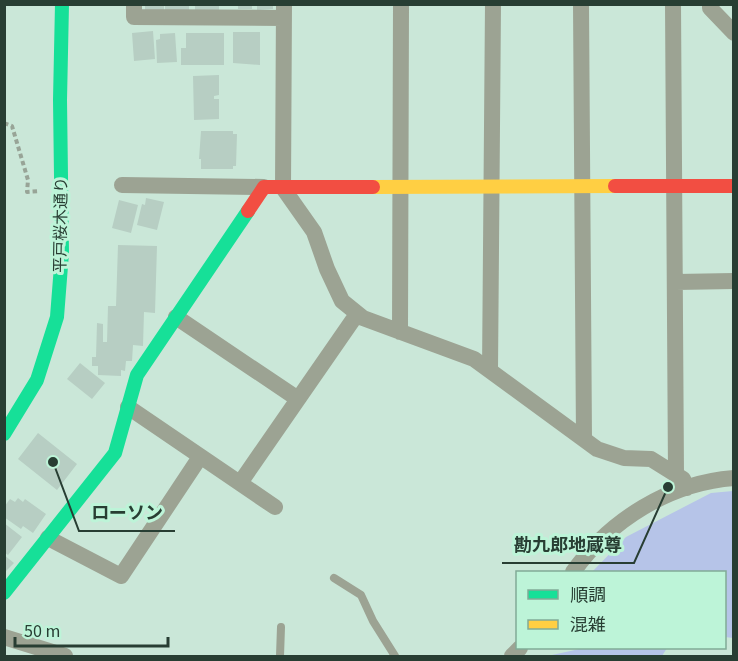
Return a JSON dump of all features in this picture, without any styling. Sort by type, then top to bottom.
[{"type":"street","name":"平戸桜木通り","points":[[4,434],[37,380],[57,317],[62,254],[60,100],[62,4]]},
{"type":"street","points":[[134,4],[134,17],[284,11],[283,188],[314,232],[327,269],[342,301],[363,318],[474,359],[597,449],[624,458],[651,459],[683,479],[687,488]]},
{"type":"street","points":[[400,332],[401,4]]},
{"type":"street","points":[[490,371],[493,4]]},
{"type":"street","points":[[581,4],[584,439]]},
{"type":"street","points":[[673,4],[676,475]]},
{"type":"street","points":[[710,4],[710,8],[734,33]]},
{"type":"street","points":[[122,185],[283,188],[734,186]]},
{"type":"street","points":[[4,593],[115,453],[137,375],[264,187]]},
{"type":"street","points":[[676,282],[734,281]]},
{"type":"street","points":[[240,483],[357,314]]},
{"type":"street","points":[[176,317],[298,399]]},
{"type":"street","points":[[128,406],[275,507]]},
{"type":"street","points":[[48,538],[120,576],[200,457]]},
{"type":"street","points":[[575,571],[594,547],[627,518],[669,494],[717,479],[734,478]]},
{"type":"street","points":[[4,637],[65,657]]},
{"type":"lane","points":[[334,578],[361,595],[373,621],[395,657]]},
{"type":"lane","points":[[280,657],[281,627]]},
{"type":"path","points":[[4,123],[12,126],[28,180],[27,192],[43,191]]},
{"type":"shaded area","points":[[733,491],[733,638],[726,637],[726,571],[593,571],[626,537],[711,493]]},
{"type":"shaded area","points":[[579,649],[666,649],[662,656],[522,656],[552,655]]},
{"type":"building","points":[[145,4],[164,4],[164,10],[145,11]]},
{"type":"building","points":[[165,4],[189,4],[189,13],[165,13]]},
{"type":"building","points":[[195,4],[219,4],[219,14],[195,14]]},
{"type":"building","points":[[238,4],[252,4],[252,9],[238,9]]},
{"type":"building","points":[[257,4],[273,4],[273,9],[257,10]]},
{"type":"building","points":[[153,31],[155,59],[134,61],[132,33]]},
{"type":"building","points":[[233,32],[260,32],[260,65],[233,63]]},
{"type":"building","points":[[175,33],[177,62],[157,63],[156,40],[160,39],[160,34]]},
{"type":"building","points":[[186,33],[224,33],[224,65],[181,65],[181,48],[186,48]]},
{"type":"building","points":[[219,75],[219,95],[214,96],[214,99],[219,99],[219,119],[194,120],[193,76]]},
{"type":"building","points":[[201,131],[233,131],[233,134],[237,134],[236,166],[233,166],[233,169],[201,169],[201,159],[199,159]]},
{"type":"building","points":[[146,198],[164,202],[157,230],[137,225],[142,204],[145,205]]},
{"type":"building","points":[[119,200],[138,205],[131,233],[112,228]]},
{"type":"building","points":[[118,245],[157,246],[155,313],[144,312],[143,346],[133,345],[132,361],[126,361],[125,371],[121,370],[121,376],[98,375],[98,366],[92,366],[92,357],[96,357],[97,323],[103,324],[103,342],[107,342],[108,306],[116,306]]},
{"type":"building","points":[[80,363],[105,383],[92,399],[67,379]]},
{"type":"building","points":[[38,433],[77,464],[57,490],[18,459]]},
{"type":"building","points":[[18,498],[23,502],[25,499],[46,514],[33,533],[23,526],[21,529],[4,517],[4,507],[10,499],[15,502]]},
{"type":"building","points":[[4,523],[22,537],[8,555],[4,552]]},
{"type":"building","points":[[4,555],[14,563],[4,573]]},
{"type":"traffic: fast","points":[[4,434],[37,380],[57,317],[62,253],[60,100],[62,4]]},
{"type":"traffic: fast","points":[[4,593],[115,453],[137,375],[248,211]]},
{"type":"traffic: slow","points":[[373,187],[615,186]]},
{"type":"traffic: jam","points":[[615,186],[734,186]]},
{"type":"traffic: jam","points":[[248,211],[264,187],[373,187]]},
{"type":"place","name":"ローソン","points":[[53,462]]},
{"type":"place","name":"勘九郎地蔵尊","points":[[668,487]]}]
